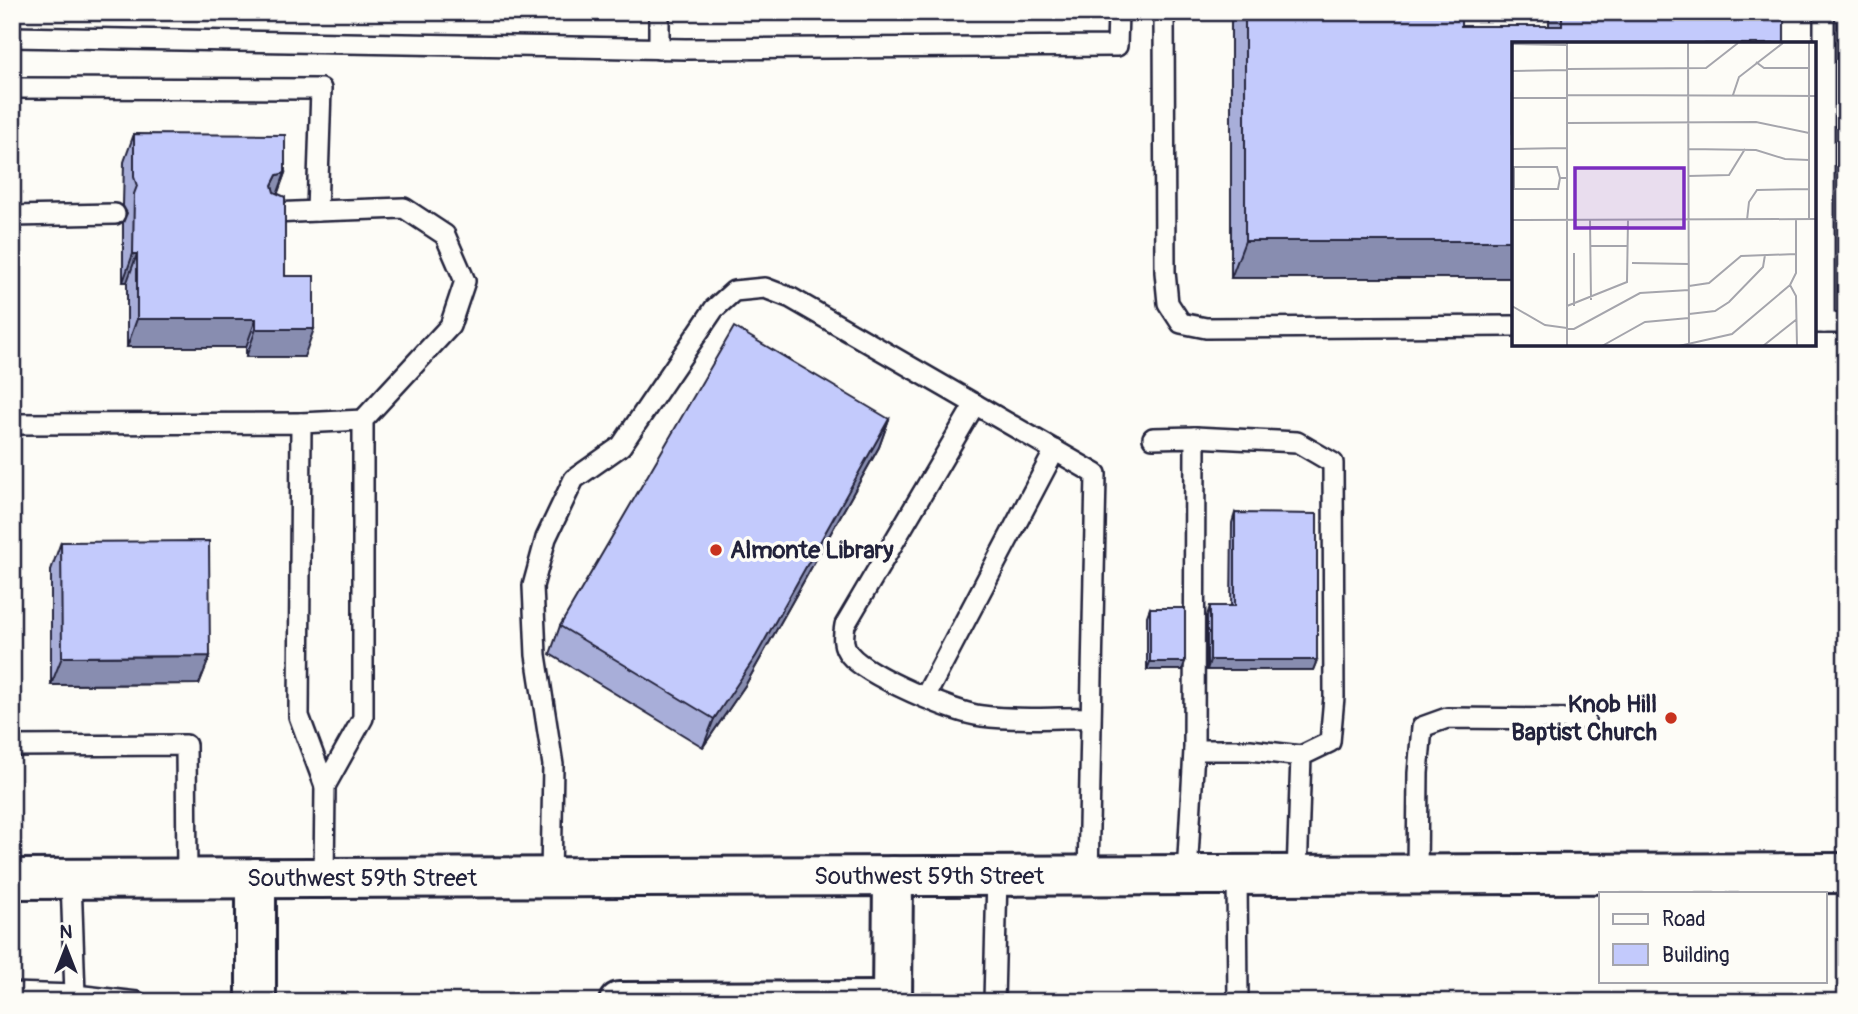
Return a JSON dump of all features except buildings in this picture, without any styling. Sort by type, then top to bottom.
[{"type":"main road","name":"Southwest 59th Street","points":[[12,879],[1846,873]]},
{"type":"main road","points":[[619,1002],[892,1001],[893,876]]},
{"type":"main road","points":[[256,878],[257,1002]]},
{"type":"lane","points":[[659,12],[659,49]]},
{"type":"lane","points":[[12,37],[659,49],[1117,46],[1118,12]]},
{"type":"lane","points":[[1164,12],[1165,272],[1168,303],[1181,323],[1206,328],[1512,326]]},
{"type":"lane","points":[[1824,12],[1819,323],[1846,323]]},
{"type":"lane","points":[[12,88],[321,89],[317,211]]},
{"type":"lane","points":[[274,213],[404,208],[444,234],[465,281],[450,326],[363,420],[363,718],[325,786]]},
{"type":"lane","points":[[12,216],[115,214]]},
{"type":"lane","points":[[551,877],[552,765],[537,655],[533,586],[546,538],[574,479],[621,446],[714,309],[734,291],[765,288],[791,298],[1097,474],[1088,877]]},
{"type":"lane","points":[[975,404],[845,625],[843,642],[849,655],[865,669],[925,698],[980,716],[1090,718]]},
{"type":"lane","points":[[12,424],[301,424],[363,420]]},
{"type":"lane","points":[[301,424],[299,716],[325,786],[324,878]]},
{"type":"lane","points":[[1186,875],[1194,750],[1195,437]]},
{"type":"lane","points":[[1153,438],[1195,437],[1297,442],[1333,463],[1334,697],[1330,742],[1301,756],[1250,750],[1194,750]]},
{"type":"lane","points":[[925,698],[1055,450]]},
{"type":"lane","points":[[1417,874],[1418,773],[1422,727],[1447,718],[1585,719]]},
{"type":"lane","points":[[12,746],[186,745],[187,878]]},
{"type":"lane","points":[[1297,875],[1301,756]]},
{"type":"lane","points":[[994,1002],[997,875]]},
{"type":"lane","points":[[1237,875],[1238,1002]]},
{"type":"lane","points":[[71,879],[75,995]]},
{"type":"lane","points":[[12,1002],[13,993],[50,998],[75,995],[136,1002]]},
{"type":"place","name":"Almonte Library","points":[[716,550]]},
{"type":"place","name":"Knob Hill Baptist Church","points":[[1671,718]]}]
